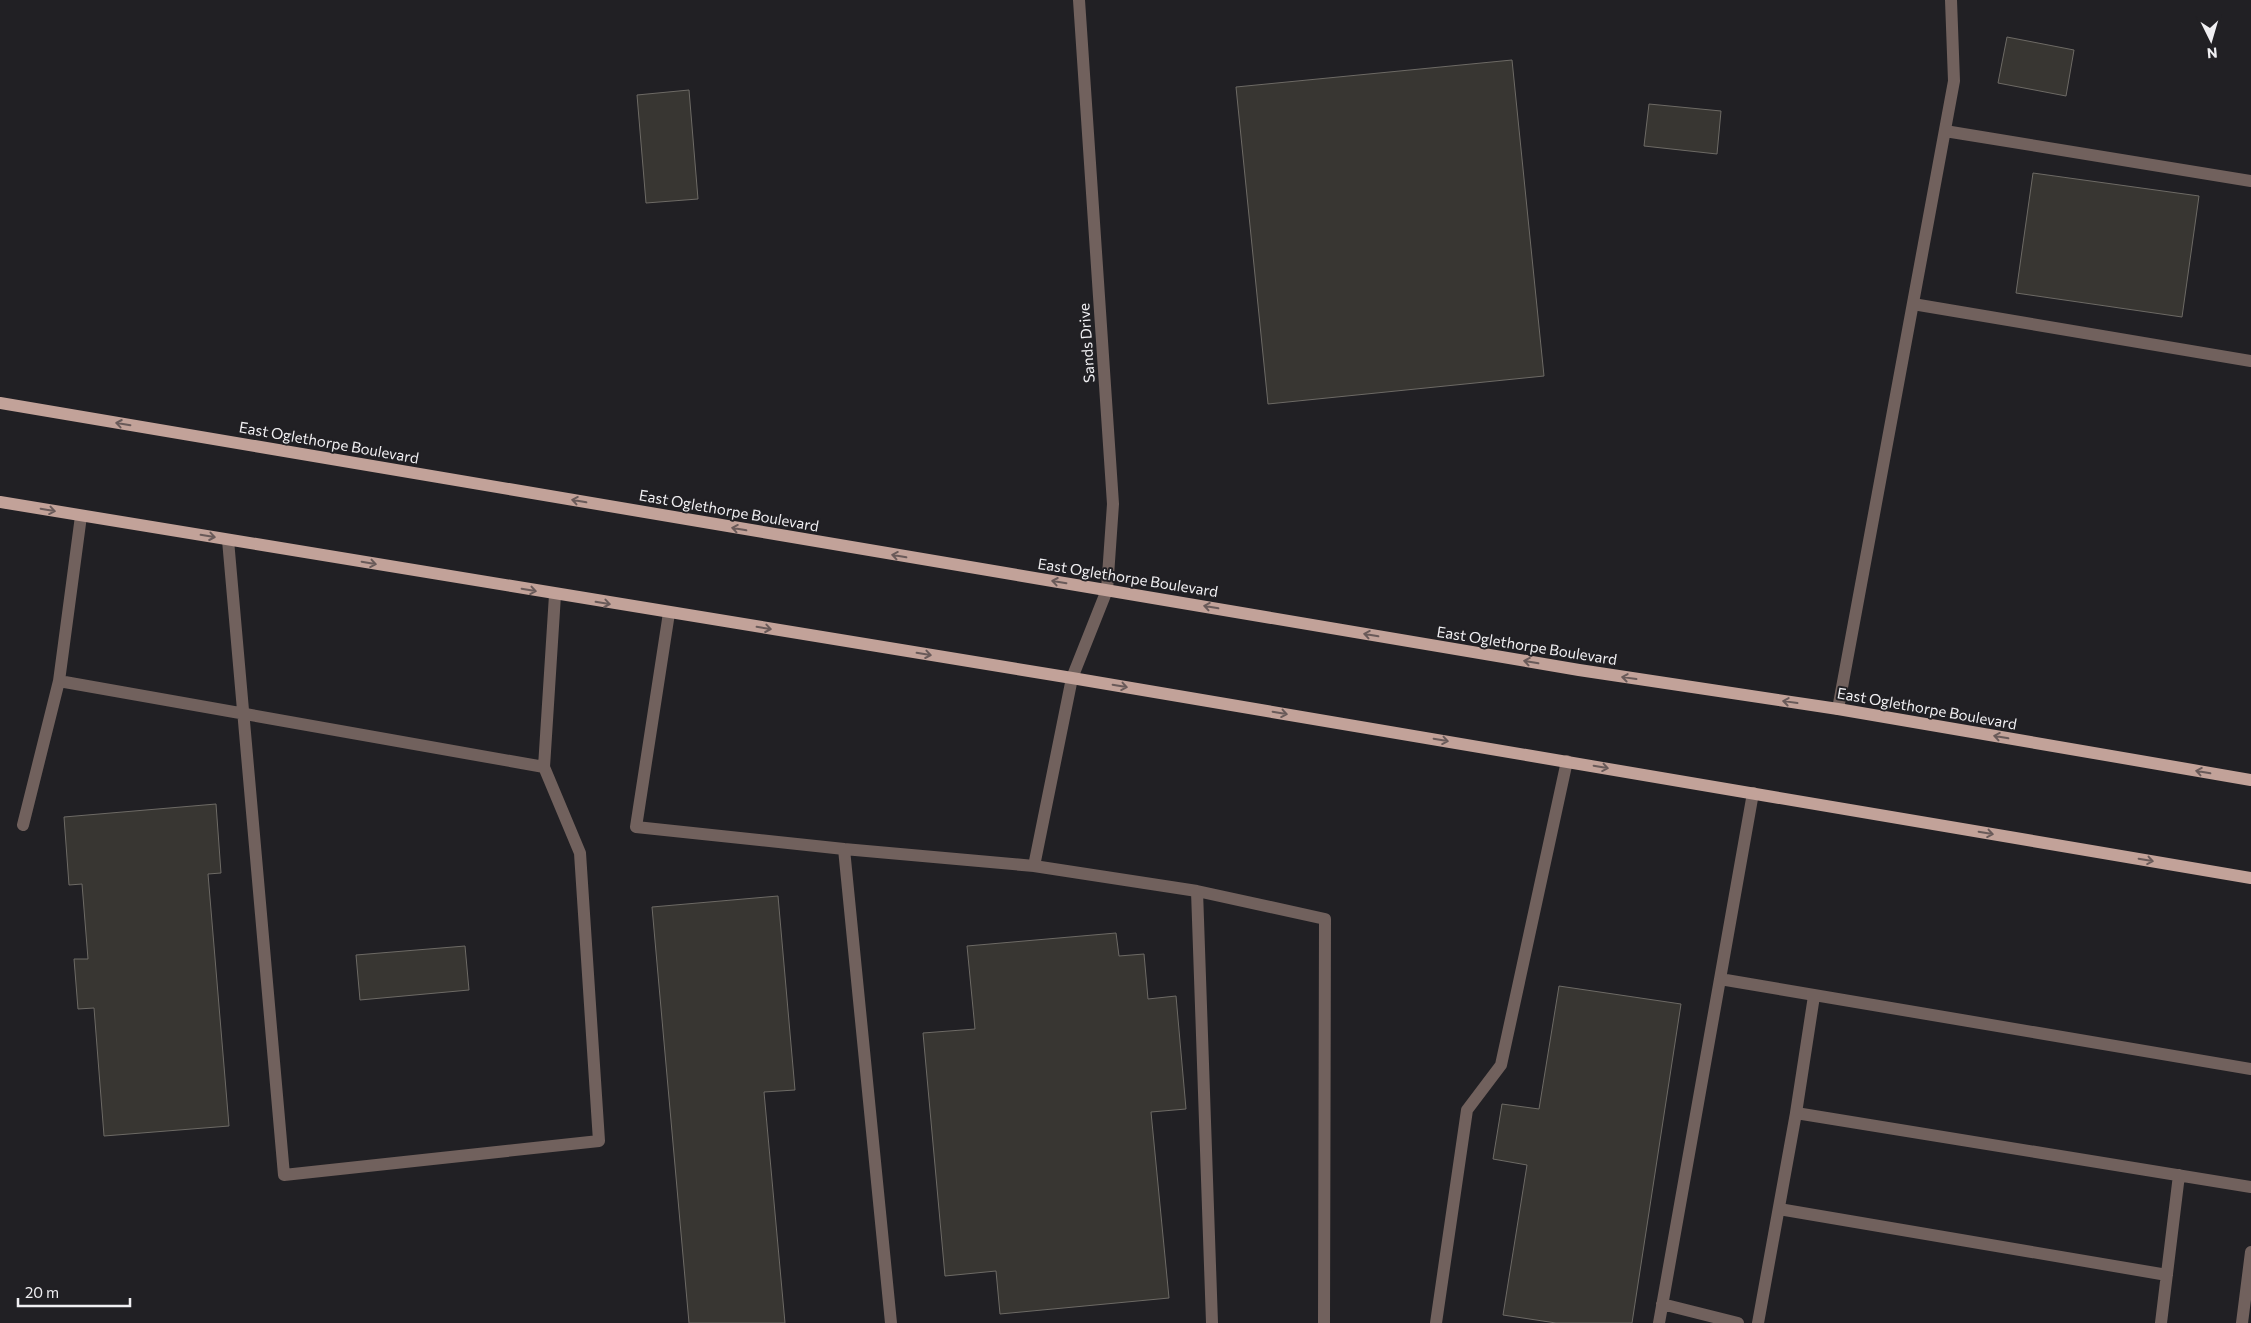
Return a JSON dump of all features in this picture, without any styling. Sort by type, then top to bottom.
[{"type":"main road","name":"East Oglethorpe Boulevard","points":[[0,403],[1579,670],[1838,709],[2251,780]]},
{"type":"main road","points":[[0,502],[555,595],[1072,678],[2251,878]]},
{"type":"street","name":"Sands Drive","points":[[1034,866],[1072,678],[1107,590],[1113,504],[1079,0]]},
{"type":"street","points":[[1838,709],[1954,81],[1951,0]]},
{"type":"street","points":[[1945,131],[2251,181]]},
{"type":"street","points":[[1913,304],[2251,361]]},
{"type":"street","points":[[23,825],[59,681],[81,516]]},
{"type":"street","points":[[228,540],[284,1175],[599,1142],[580,853],[544,767],[555,595]]},
{"type":"street","points":[[669,613],[636,826],[844,849],[1034,866],[1197,890],[1324,919],[1324,1323]]},
{"type":"street","points":[[59,681],[544,767]]},
{"type":"street","points":[[1436,1323],[1467,1110],[1501,1065],[1567,761]]},
{"type":"street","points":[[1659,1323],[1753,793]]},
{"type":"street","points":[[844,849],[891,1323]]},
{"type":"street","points":[[1197,890],[1212,1323]]},
{"type":"street","points":[[1720,979],[2251,1069]]},
{"type":"street","points":[[1758,1323],[1796,1113],[1814,996]]},
{"type":"street","points":[[1796,1113],[2251,1186]]},
{"type":"street","points":[[2160,1323],[2179,1175]]},
{"type":"street","points":[[1779,1208],[2166,1275]]},
{"type":"street","points":[[2242,1323],[2251,1252]]},
{"type":"street","points":[[1662,1304],[1738,1323]]},
{"type":"building","points":[[2007,37],[2074,50],[2066,96],[1998,83]]},
{"type":"building","points":[[1512,60],[1544,376],[1268,404],[1236,87]]},
{"type":"building","points":[[689,90],[698,199],[646,203],[637,95]]},
{"type":"building","points":[[1649,104],[1721,111],[1717,154],[1644,146]]},
{"type":"building","points":[[2033,173],[2199,196],[2182,317],[2016,293]]},
{"type":"building","points":[[216,804],[221,873],[208,874],[229,1126],[104,1136],[94,1008],[78,1009],[74,959],[88,959],[82,884],[69,885],[64,817]]},
{"type":"building","points":[[778,896],[795,1090],[764,1092],[785,1323],[689,1323],[652,907]]},
{"type":"building","points":[[1116,933],[1119,956],[1144,954],[1148,999],[1176,996],[1186,1109],[1151,1112],[1169,1298],[1000,1314],[996,1271],[945,1276],[923,1033],[975,1029],[967,946]]},
{"type":"building","points":[[465,946],[469,990],[360,1000],[356,955]]},
{"type":"building","points":[[1559,986],[1681,1004],[1632,1323],[1556,1323],[1503,1315],[1527,1165],[1493,1159],[1502,1104],[1539,1109]]}]
